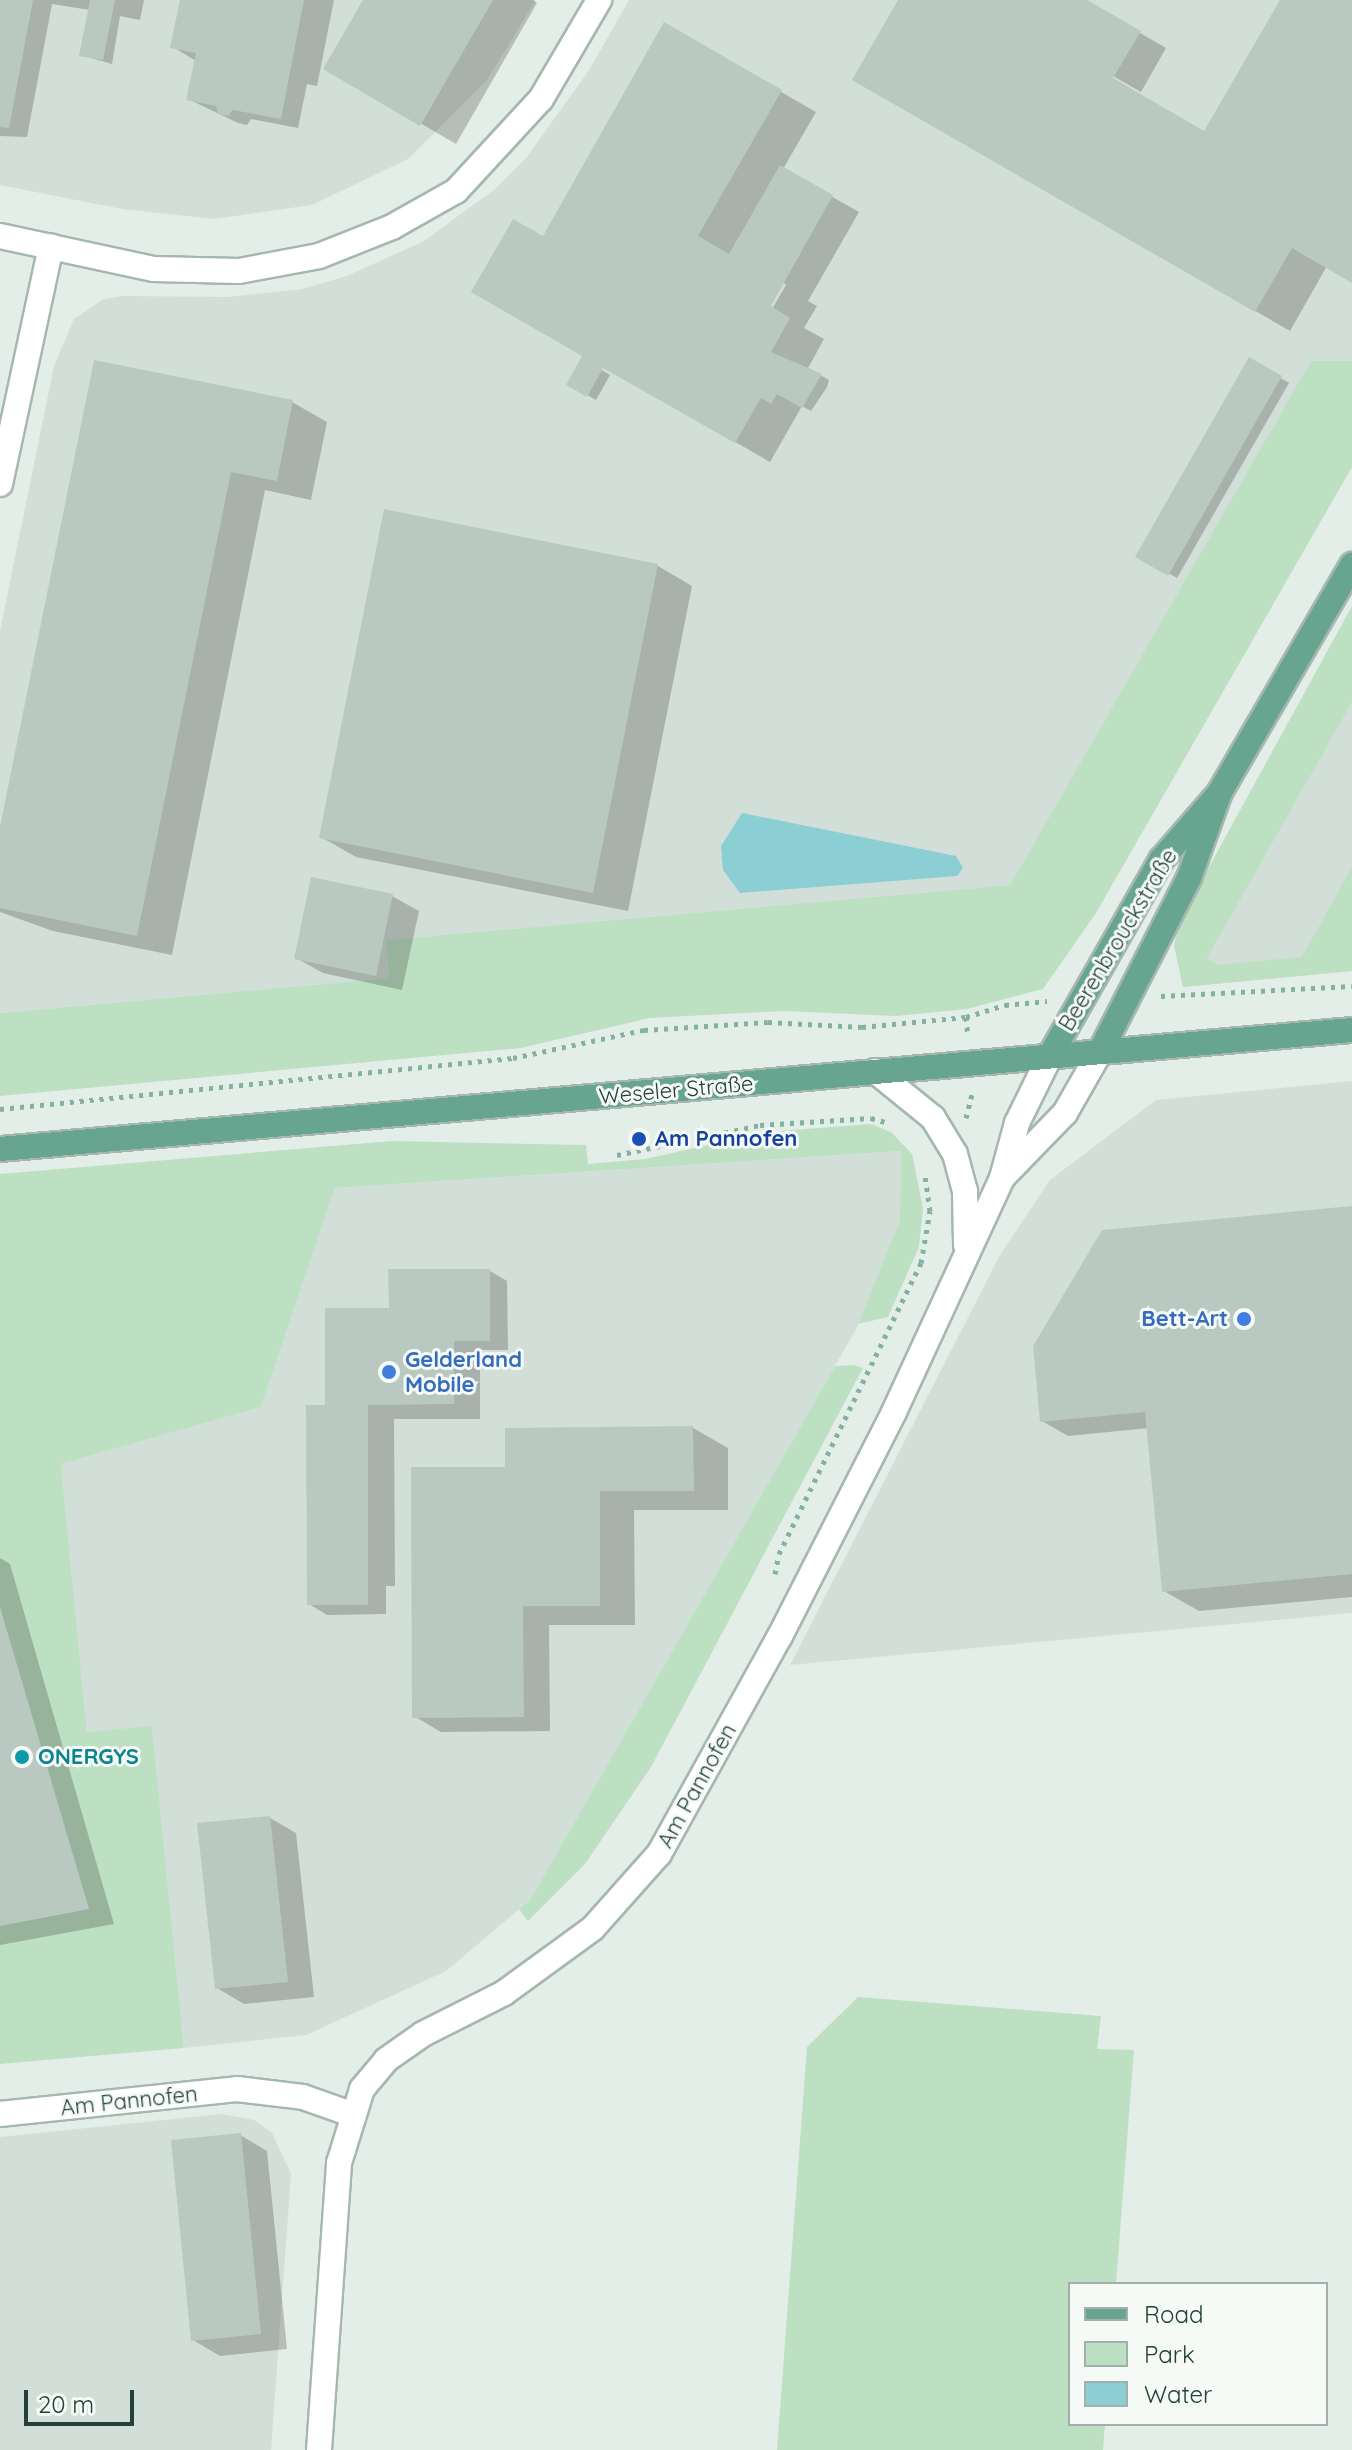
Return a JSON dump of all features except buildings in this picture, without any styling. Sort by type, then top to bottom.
[{"type":"main road","name":"Beerenbrouckstraße","points":[[1101,1050],[1189,878],[1220,792],[1352,565]]},
{"type":"main road","name":"Beerenbrouckstraße","points":[[1051,1054],[1162,859],[1220,792]]},
{"type":"main road","name":"Weseler Straße","points":[[0,1149],[970,1061],[1352,1030]]},
{"type":"street","points":[[0,236],[154,269],[239,271],[319,256],[392,227],[456,191],[503,145],[541,99],[599,0]]},
{"type":"street","points":[[0,484],[51,246]]},
{"type":"street","points":[[1002,1178],[1065,1113],[1101,1050]]},
{"type":"street","points":[[1002,1178],[1017,1123],[1051,1054]]},
{"type":"street","points":[[875,1071],[933,1118],[944,1133],[965,1191],[965,1258]]},
{"type":"street","name":"Am Pannofen","points":[[319,2450],[339,2163],[351,2114],[362,2089],[386,2060],[551,1961],[593,1928],[659,1854],[780,1636],[1002,1178]]},
{"type":"street","name":"Am Pannofen","points":[[0,2114],[237,2089],[303,2097],[351,2114]]},
{"type":"path","points":[[1130,998],[1352,986]]},
{"type":"path","points":[[0,1109],[513,1058],[644,1030],[768,1022],[862,1027],[966,1017],[1005,1005],[1081,1000]]},
{"type":"path","points":[[944,1133],[969,1115],[970,1061],[966,1017]]},
{"type":"path","points":[[617,1155],[760,1125],[871,1118],[892,1124]]},
{"type":"path","points":[[786,1539],[921,1263],[930,1211],[924,1169]]},
{"type":"shaded area","points":[[0,0],[536,0],[487,80],[408,159],[312,205],[214,219],[122,209],[0,185]]},
{"type":"shaded area","points":[[629,0],[1352,0],[1352,361],[1311,362],[1010,885],[386,940],[389,978],[0,1013],[0,631],[54,366],[74,319],[104,299],[123,296],[228,297],[302,289],[347,276],[424,241],[495,189],[526,158],[588,72]]},
{"type":"shaded area","points":[[1352,606],[1352,971],[1183,987],[1174,945]]},
{"type":"shaded area","points":[[1352,1081],[1352,1613],[790,1665],[1000,1255],[1050,1180],[1156,1100]]},
{"type":"shaded area","points":[[901,1151],[900,1220],[872,1301],[530,1900],[446,1971],[306,2035],[184,2048],[152,1727],[87,1732],[61,1464],[261,1407],[335,1188]]},
{"type":"shaded area","points":[[222,2114],[254,2120],[272,2133],[291,2174],[271,2450],[0,2450],[0,2137]]},
{"type":"green space","points":[[1311,361],[1352,361],[1352,467],[1096,913],[1043,989],[967,1009],[896,1016],[784,1011],[650,1018],[521,1048],[0,1096],[0,1013],[389,978],[386,940],[1010,885]]},
{"type":"green space","points":[[1352,606],[1352,702],[1207,958],[1217,965],[1302,957],[1352,867],[1352,971],[1183,987],[1174,945],[1181,918]]},
{"type":"green space","points":[[871,1124],[891,1132],[912,1154],[923,1208],[919,1247],[888,1317],[858,1324],[900,1220],[901,1151],[335,1188],[261,1407],[61,1464],[87,1732],[152,1726],[184,2048],[0,2064],[0,1174],[392,1141],[586,1145],[588,1164],[645,1159],[767,1132]]},
{"type":"green space","points":[[835,1366],[863,1368],[651,1767],[585,1864],[528,1921],[519,1909],[530,1900]]},
{"type":"green space","points":[[858,1997],[1101,2016],[1097,2049],[1134,2050],[1116,2282],[1068,2282],[1068,2426],[1105,2426],[1103,2450],[777,2450],[807,2047]]},
{"type":"water","points":[[742,813],[956,856],[963,868],[957,876],[740,893],[723,870],[721,846]]},
{"type":"place","name":"Am Pannofen","points":[[639,1139]]},
{"type":"place","name":"Bett-Art","points":[[1244,1319]]},
{"type":"place","name":"Gelderland Mobile","points":[[389,1372]]},
{"type":"place","name":"ONERGYS","points":[[22,1757]]}]
